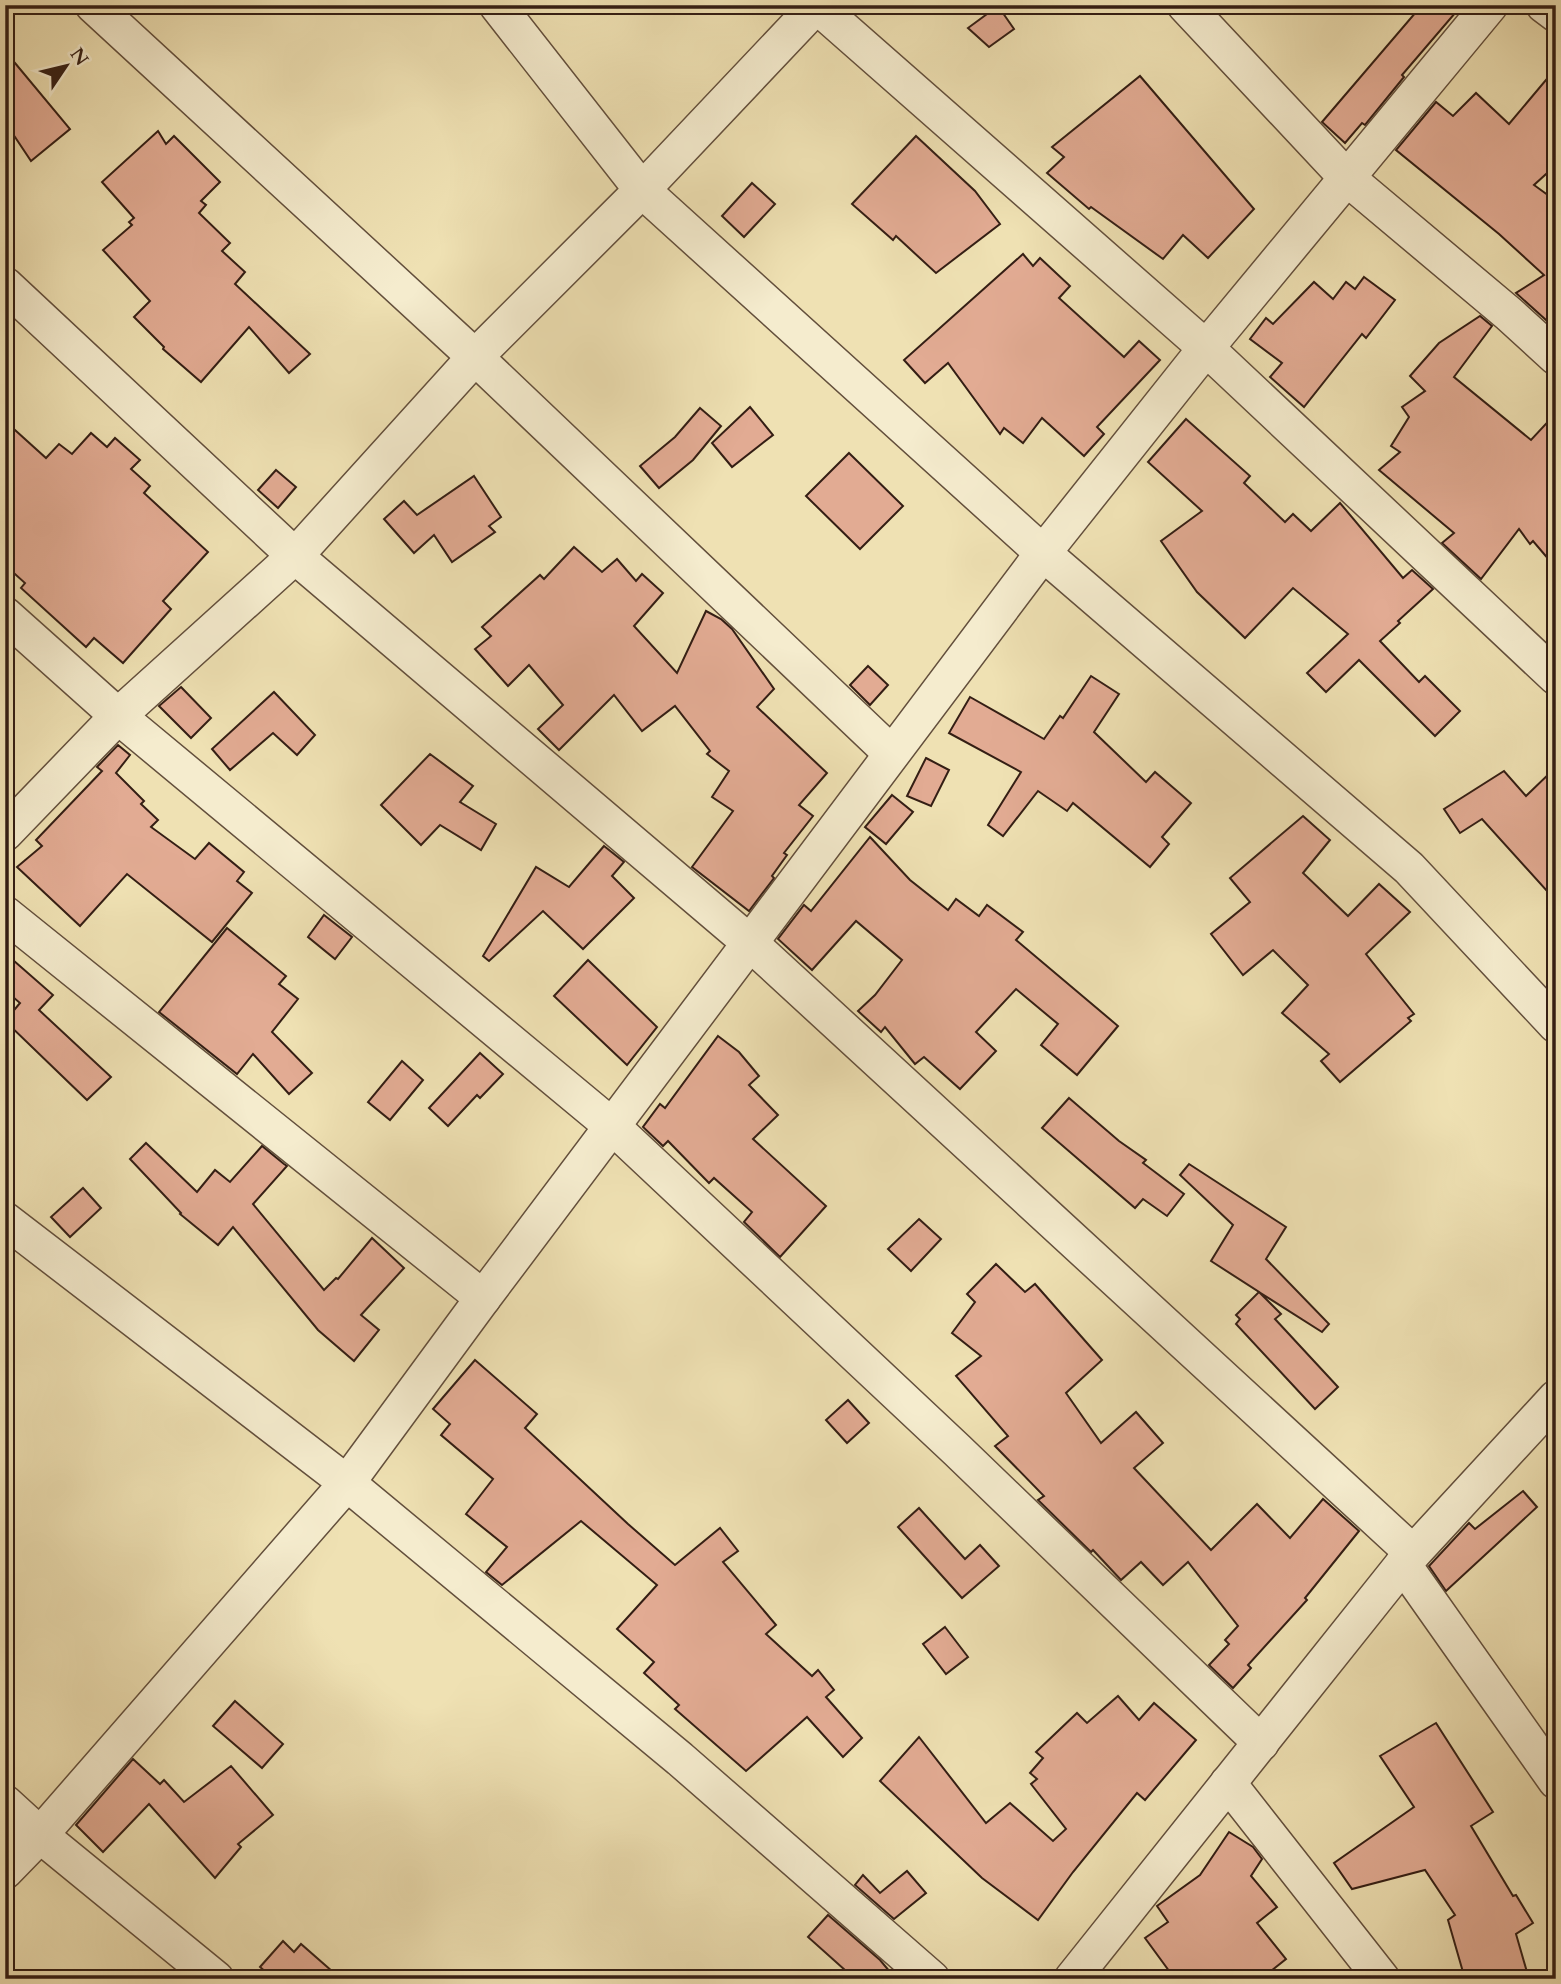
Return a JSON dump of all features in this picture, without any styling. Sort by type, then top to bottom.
[{"type":"street","points":[[93,5],[475,357],[891,753]]},
{"type":"street","points":[[497,5],[642,190],[1043,553],[1409,868],[1556,1025]]},
{"type":"street","points":[[5,833],[118,716],[295,556],[475,357],[642,190],[816,5],[1206,348],[1556,677]]},
{"type":"street","points":[[1185,5],[1347,178],[1556,357]]},
{"type":"street","points":[[5,1871],[40,1835],[347,1483],[749,942],[1043,553],[1206,348],[1490,5]]},
{"type":"street","points":[[1544,5],[1556,14]]},
{"type":"street","points":[[5,285],[295,556],[749,942],[1408,1558],[1556,1780]]},
{"type":"street","points":[[5,615],[118,716],[613,1126],[957,1450],[1261,1743]]},
{"type":"street","points":[[5,914],[483,1298]]},
{"type":"street","points":[[5,1220],[347,1483],[680,1759],[932,1979]]},
{"type":"street","points":[[1072,1979],[1408,1558],[1556,1398]]},
{"type":"street","points":[[1228,1783],[1382,1979]]},
{"type":"street","points":[[5,1803],[40,1835],[216,1979]]},
{"type":"building","points":[[1422,5],[1462,5],[1402,75],[1404,77],[1365,125],[1362,123],[1345,143],[1322,122]]},
{"type":"building","points":[[998,6],[1014,29],[989,47],[968,28]]},
{"type":"building","points":[[5,51],[70,129],[31,161],[5,122]]},
{"type":"building","points":[[1556,68],[1556,165],[1534,185],[1556,201],[1556,329],[1516,293],[1544,275],[1499,234],[1396,150],[1436,102],[1453,116],[1476,93],[1509,124]]},
{"type":"building","points":[[1140,76],[1254,209],[1208,258],[1183,235],[1163,259],[1091,207],[1089,209],[1047,173],[1064,157],[1052,147]]},
{"type":"building","points":[[158,131],[166,144],[174,136],[220,182],[201,201],[206,205],[199,213],[230,243],[222,251],[245,272],[235,284],[310,354],[289,373],[249,327],[201,382],[163,349],[134,317],[150,301],[103,250],[132,225],[129,222],[134,218],[102,182]]},
{"type":"building","points":[[916,136],[975,191],[1000,224],[936,273],[896,236],[893,240],[852,204]]},
{"type":"building","points":[[752,183],[775,204],[744,237],[722,216]]},
{"type":"building","points":[[1023,254],[1033,266],[1040,258],[1070,286],[1059,298],[1124,357],[1139,341],[1160,360],[1097,427],[1104,434],[1084,456],[1042,418],[1023,443],[1004,428],[1000,434],[948,363],[925,383],[904,360]]},
{"type":"building","points":[[1364,277],[1395,300],[1366,338],[1362,334],[1304,407],[1270,377],[1282,363],[1250,339],[1266,318],[1273,324],[1314,282],[1333,299],[1346,282],[1355,289]]},
{"type":"building","points":[[1480,316],[1492,326],[1454,377],[1531,440],[1556,413],[1556,568],[1533,541],[1530,544],[1519,529],[1481,579],[1442,543],[1454,533],[1379,470],[1400,452],[1391,446],[1409,417],[1402,407],[1425,391],[1410,376],[1439,343]]},
{"type":"building","points":[[750,407],[773,435],[732,467],[712,443]]},
{"type":"building","points":[[700,408],[721,426],[693,460],[659,488],[640,466],[675,437]]},
{"type":"building","points":[[1186,419],[1250,476],[1244,483],[1285,522],[1293,514],[1311,531],[1340,503],[1403,578],[1412,570],[1433,589],[1380,641],[1419,682],[1425,676],[1460,711],[1435,736],[1359,660],[1326,692],[1307,673],[1348,634],[1293,588],[1245,638],[1197,592],[1161,541],[1202,511],[1148,462]]},
{"type":"building","points":[[5,421],[46,458],[59,444],[72,454],[91,433],[107,447],[115,438],[140,460],[131,469],[150,486],[144,493],[208,552],[163,601],[171,609],[123,663],[94,638],[86,647],[21,588],[25,583],[5,565]]},
{"type":"building","points":[[849,453],[903,506],[860,549],[806,496]]},
{"type":"building","points":[[276,470],[296,487],[278,508],[258,490]]},
{"type":"building","points":[[474,476],[501,517],[489,526],[495,532],[452,562],[434,535],[414,553],[384,519],[404,501],[417,515]]},
{"type":"building","points":[[574,547],[602,572],[617,559],[636,581],[642,574],[663,593],[634,626],[677,673],[706,611],[721,619],[732,629],[774,689],[757,707],[827,773],[799,805],[813,816],[784,853],[787,855],[772,876],[774,878],[749,911],[692,867],[733,811],[712,797],[729,771],[707,754],[710,751],[675,706],[642,731],[614,695],[559,750],[538,729],[563,705],[529,665],[508,686],[475,649],[491,636],[482,627],[540,575],[544,579]]},
{"type":"building","points":[[868,666],[888,685],[870,705],[850,685]]},
{"type":"building","points":[[1091,676],[1119,694],[1094,732],[1146,782],[1155,772],[1191,803],[1162,837],[1169,844],[1150,867],[1073,803],[1067,811],[1038,791],[1003,836],[988,825],[1021,772],[949,733],[970,697],[1044,739],[1060,716],[1063,718]]},
{"type":"building","points":[[181,687],[211,718],[191,738],[159,706]]},
{"type":"building","points":[[274,692],[315,735],[297,755],[273,733],[230,770],[212,749]]},
{"type":"building","points":[[118,745],[130,755],[116,773],[144,801],[141,804],[158,820],[151,827],[195,859],[209,843],[244,872],[237,881],[252,893],[212,942],[127,874],[80,926],[17,867],[42,846],[36,840],[102,771],[97,767]]},
{"type":"building","points":[[430,754],[473,786],[460,802],[496,824],[481,850],[440,825],[421,845],[381,805]]},
{"type":"building","points":[[926,758],[949,770],[931,806],[907,796]]},
{"type":"building","points":[[1556,767],[1556,901],[1482,819],[1460,833],[1444,809],[1504,771],[1526,796]]},
{"type":"building","points":[[892,795],[913,812],[886,844],[865,827]]},
{"type":"building","points":[[1303,816],[1330,840],[1303,873],[1348,916],[1379,884],[1410,912],[1366,954],[1414,1014],[1408,1018],[1411,1021],[1340,1082],[1321,1061],[1329,1054],[1282,1013],[1308,985],[1273,950],[1243,975],[1211,934],[1250,902],[1230,878]]},
{"type":"building","points":[[870,837],[910,880],[948,910],[956,899],[979,916],[987,905],[1023,932],[1016,940],[1118,1026],[1077,1075],[1041,1045],[1058,1024],[1016,989],[976,1032],[996,1051],[960,1089],[924,1057],[915,1064],[885,1027],[881,1032],[858,1011],[875,995],[902,960],[856,921],[812,970],[778,939],[804,905],[811,911]]},
{"type":"building","points":[[604,846],[624,862],[612,876],[634,898],[583,949],[543,911],[489,961],[483,956],[536,867],[569,887]]},
{"type":"building","points":[[324,915],[352,937],[335,959],[308,937]]},
{"type":"building","points":[[227,928],[286,976],[279,984],[298,999],[272,1032],[312,1073],[289,1094],[253,1054],[237,1074],[159,1012]]},
{"type":"building","points":[[5,953],[53,995],[39,1010],[111,1077],[87,1100],[5,1021],[20,1003],[5,990]]},
{"type":"building","points":[[588,960],[657,1027],[627,1065],[554,996]]},
{"type":"building","points":[[718,1036],[739,1052],[759,1076],[749,1085],[778,1115],[753,1139],[826,1206],[780,1257],[744,1222],[752,1212],[714,1178],[709,1183],[668,1141],[663,1146],[643,1127],[660,1104],[665,1108]]},
{"type":"building","points":[[480,1053],[503,1074],[480,1098],[477,1095],[448,1126],[429,1108]]},
{"type":"building","points":[[402,1061],[423,1080],[390,1120],[368,1102]]},
{"type":"building","points":[[1069,1098],[1119,1141],[1146,1160],[1143,1163],[1184,1194],[1167,1216],[1143,1199],[1135,1208],[1042,1128]]},
{"type":"building","points":[[146,1143],[197,1192],[215,1170],[230,1182],[262,1146],[287,1166],[253,1204],[324,1290],[338,1279],[372,1238],[404,1268],[361,1315],[379,1330],[354,1361],[318,1330],[233,1227],[218,1245],[180,1214],[130,1159]]},
{"type":"building","points":[[1189,1164],[1286,1227],[1266,1259],[1329,1324],[1322,1332],[1211,1261],[1233,1225],[1180,1175]]},
{"type":"building","points":[[83,1188],[101,1208],[70,1237],[51,1217]]},
{"type":"building","points":[[919,1219],[941,1239],[911,1271],[888,1249]]},
{"type":"building","points":[[996,1264],[1025,1292],[1035,1284],[1102,1360],[1066,1393],[1101,1443],[1136,1412],[1163,1443],[1134,1468],[1211,1550],[1257,1504],[1290,1538],[1323,1499],[1359,1531],[1305,1598],[1307,1600],[1248,1665],[1251,1668],[1233,1688],[1209,1665],[1229,1644],[1225,1640],[1238,1626],[1188,1562],[1163,1585],[1141,1562],[1121,1580],[1093,1550],[1091,1552],[1038,1500],[1044,1496],[995,1446],[1008,1436],[956,1376],[981,1356],[952,1333],[975,1302],[967,1294]]},
{"type":"building","points":[[1259,1292],[1281,1314],[1275,1319],[1338,1387],[1315,1409],[1236,1324],[1240,1319],[1236,1315]]},
{"type":"building","points":[[475,1360],[537,1414],[525,1428],[675,1565],[720,1528],[738,1551],[723,1562],[776,1625],[766,1634],[812,1676],[818,1670],[834,1690],[826,1697],[862,1738],[843,1757],[807,1717],[746,1771],[675,1709],[679,1705],[644,1673],[654,1662],[617,1629],[657,1585],[581,1521],[502,1585],[486,1572],[507,1547],[466,1514],[493,1479],[441,1435],[450,1424],[433,1409]]},
{"type":"building","points":[[848,1400],[869,1423],[847,1443],[826,1420]]},
{"type":"building","points":[[1523,1491],[1537,1507],[1446,1591],[1429,1566],[1469,1523],[1475,1529]]},
{"type":"building","points":[[919,1508],[965,1559],[980,1545],[999,1566],[962,1598],[898,1527]]},
{"type":"building","points":[[945,1627],[968,1657],[946,1674],[923,1644]]},
{"type":"building","points":[[1118,1696],[1139,1720],[1154,1703],[1196,1740],[1145,1800],[1137,1793],[1038,1920],[982,1878],[880,1781],[919,1737],[986,1823],[1010,1803],[1053,1841],[1066,1829],[1031,1784],[1037,1779],[1030,1773],[1043,1758],[1036,1752],[1077,1713],[1087,1723]]},
{"type":"building","points":[[235,1701],[283,1744],[262,1768],[213,1726]]},
{"type":"building","points":[[1436,1723],[1493,1812],[1471,1826],[1513,1896],[1516,1895],[1533,1923],[1516,1934],[1529,1979],[1465,1979],[1448,1920],[1455,1915],[1425,1870],[1352,1889],[1334,1863],[1414,1807],[1380,1756]]},
{"type":"building","points":[[133,1759],[160,1784],[164,1780],[184,1802],[231,1766],[273,1815],[238,1844],[241,1847],[215,1878],[149,1804],[103,1852],[76,1825]]},
{"type":"building","points":[[1229,1832],[1253,1847],[1262,1859],[1251,1876],[1277,1907],[1257,1923],[1286,1959],[1261,1979],[1175,1979],[1145,1938],[1168,1922],[1157,1906],[1200,1875]]},
{"type":"building","points":[[907,1871],[926,1893],[894,1919],[855,1885],[863,1875],[880,1893]]},
{"type":"building","points":[[828,1915],[880,1960],[896,1979],[855,1979],[808,1937]]},
{"type":"building","points":[[283,1941],[294,1952],[301,1944],[341,1979],[270,1979],[272,1977],[260,1967]]}]
